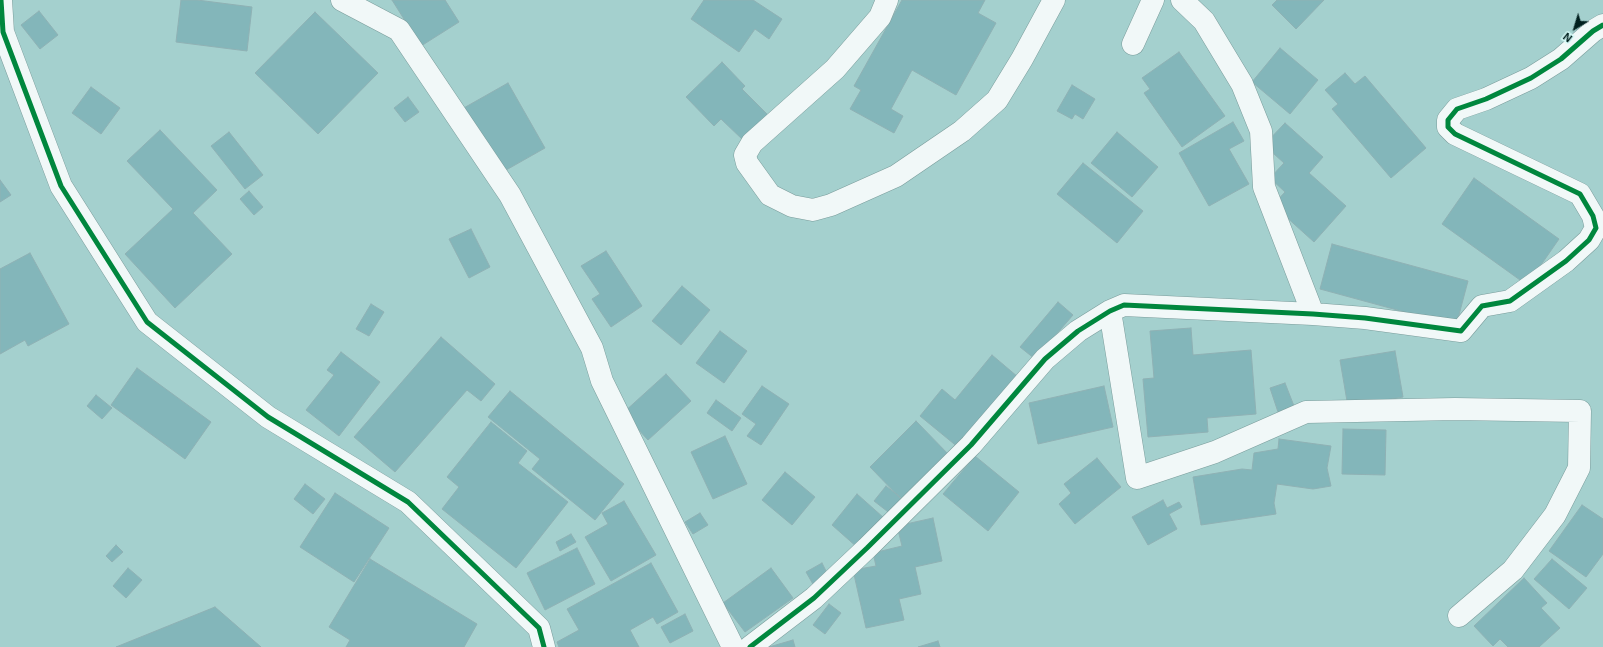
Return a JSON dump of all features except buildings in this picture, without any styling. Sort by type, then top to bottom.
[{"type":"street","points":[[1,0],[3,32],[60,186],[147,322],[268,417],[408,502],[539,628],[544,647]]},
{"type":"street","points":[[342,0],[399,30],[510,195],[592,348],[602,381],[733,647]]},
{"type":"street","points":[[887,0],[880,17],[835,69],[752,143],[745,155],[747,163],[770,195],[792,206],[813,210],[830,205],[896,176],[962,131],[997,100],[1022,59],[1054,0]]},
{"type":"street","points":[[1133,44],[1153,0]]},
{"type":"street","points":[[1182,0],[1204,21],[1242,84],[1261,131],[1264,187],[1313,314]]},
{"type":"street","points":[[750,647],[814,598],[867,548],[971,445],[1045,359],[1078,331],[1110,311],[1124,305],[1313,314],[1364,318],[1461,330],[1482,306],[1510,301],[1566,261],[1588,240],[1596,228],[1593,216],[1580,194],[1455,134],[1448,127],[1448,120],[1458,109],[1486,99],[1531,78],[1561,59],[1593,31],[1603,25]]},
{"type":"street","points":[[1110,311],[1137,478],[1215,452],[1306,412],[1456,409],[1580,411],[1579,468],[1555,516],[1513,570],[1459,616]]},
{"type":"cycle path","points":[[1,0],[3,32],[61,186],[147,322],[268,417],[408,502],[539,628],[544,647]]},
{"type":"cycle path","points":[[750,647],[814,598],[867,548],[971,445],[1045,359],[1078,331],[1110,311],[1124,305],[1313,314],[1365,318],[1461,331],[1482,306],[1510,301],[1566,261],[1589,240],[1596,228],[1593,216],[1580,194],[1455,134],[1448,127],[1448,120],[1457,109],[1486,99],[1531,78],[1561,59],[1593,31],[1603,25]]}]
